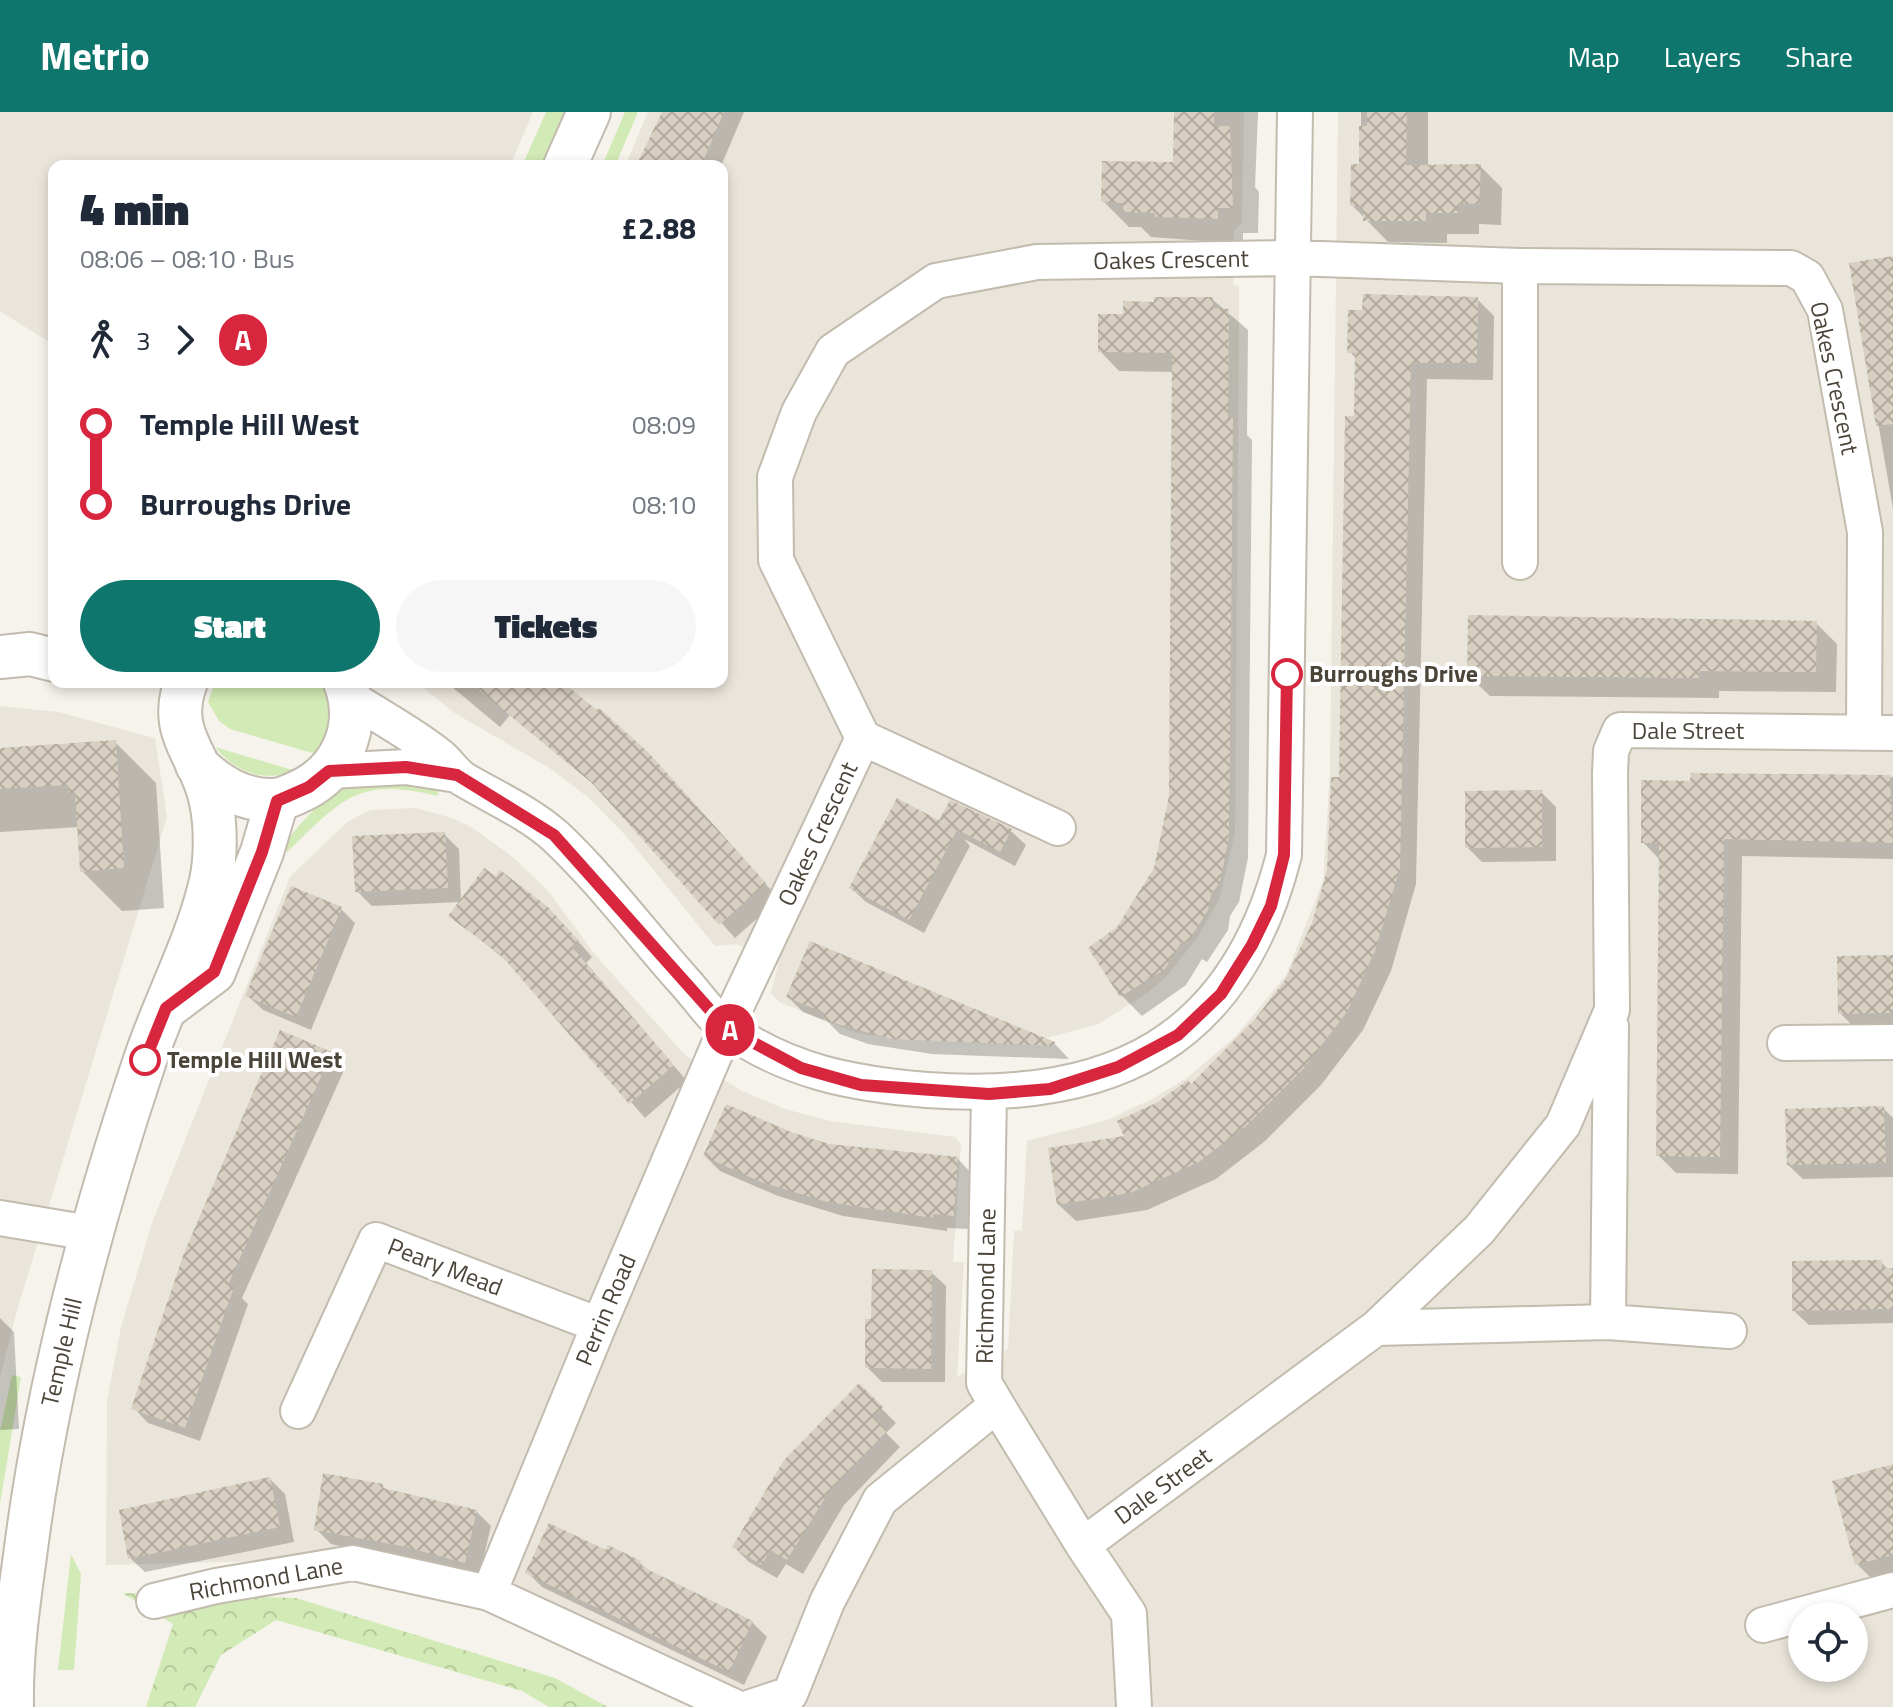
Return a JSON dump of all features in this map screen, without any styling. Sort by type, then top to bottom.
[{"type":"street","points":[[568,160],[589,112]]},
{"type":"street","points":[[348,690],[442,757],[457,775],[554,835],[726,1028],[801,1068],[861,1085],[989,1094],[1050,1089],[1118,1067],[1178,1035],[1221,994],[1252,945],[1271,906],[1284,855],[1295,112]]},
{"type":"street","name":"Oakes Crescent","points":[[726,1028],[863,738],[776,560],[775,477],[799,412],[833,351],[936,281],[1037,262],[1293,258],[1520,266],[1791,268],[1807,277],[1825,310],[1865,532],[1878,733]]},
{"type":"street","points":[[1520,266],[1520,562]]},
{"type":"street","points":[[0,657],[30,654],[48,658]]},
{"type":"street","name":"Temple Hill","points":[[12,1707],[16,1626],[32,1497],[57,1365],[90,1233],[145,1060],[211,879],[211,801],[181,728],[173,688]]},
{"type":"street","points":[[166,1008],[214,972],[262,852],[277,801],[309,787],[329,771],[348,739],[348,690]]},
{"type":"street","name":"Dale Street","points":[[1608,1322],[1612,1010],[1610,774],[1611,751],[1620,730],[1878,733]]},
{"type":"street","points":[[863,738],[1058,828]]},
{"type":"street","name":"Temple Hill","points":[[197,765],[213,781],[241,795],[277,801]]},
{"type":"street","points":[[329,771],[406,767],[457,775]]},
{"type":"street","name":"Dale Street","points":[[1083,1545],[1376,1328],[1479,1230],[1563,1125],[1612,1010]]},
{"type":"street","name":"Perrin Road","points":[[489,1593],[726,1028]]},
{"type":"street","points":[[1785,1043],[1893,1042]]},
{"type":"street","name":"Richmond Lane","points":[[989,1094],[984,1383],[997,1405]]},
{"type":"street","points":[[0,1218],[90,1233]]},
{"type":"street","name":"Peary Mead","points":[[298,1411],[376,1240],[599,1325]]},
{"type":"street","points":[[1376,1328],[1608,1322],[1729,1331]]},
{"type":"street","points":[[751,1707],[790,1694],[827,1602],[880,1500],[997,1405],[1129,1614],[1134,1707]]},
{"type":"street","name":"Richmond Lane","points":[[154,1601],[216,1586],[353,1563],[489,1593],[735,1707]]},
{"type":"street","points":[[1763,1625],[1893,1590]]},
{"type":"shaded area","points":[[0,112],[533,112],[513,160],[48,160],[48,341],[0,311]]},
{"type":"shaded area","points":[[648,112],[1244,112],[1242,222],[1234,232],[1233,284],[1239,286],[1235,832],[1219,900],[1197,938],[1167,976],[1146,994],[1098,1024],[1028,1043],[889,1038],[857,1033],[779,1002],[771,993],[778,965],[737,944],[715,946],[626,836],[588,797],[548,767],[456,714],[424,688],[728,688],[728,160],[628,160]]},
{"type":"shaded area","points":[[1338,112],[1893,112],[1893,1707],[718,1707],[576,1637],[309,1560],[106,1565],[107,1400],[121,1327],[152,1223],[290,877],[347,822],[371,810],[415,808],[452,818],[471,827],[514,858],[548,891],[597,957],[685,1055],[742,1091],[785,1109],[830,1121],[955,1137],[961,1144],[953,1262],[964,1262],[957,1377],[1008,1349],[1014,1231],[1022,1230],[1027,1141],[1107,1120],[1154,1098],[1188,1077],[1237,1035],[1286,975],[1323,881],[1330,770]]},
{"type":"shaded area","points":[[0,706],[58,712],[155,738],[167,817],[16,1314],[0,1377]]},
{"type":"green space","points":[[546,112],[565,112],[545,160],[525,160]]},
{"type":"green space","points":[[625,112],[638,112],[618,160],[605,160]]},
{"type":"green space","points":[[213,688],[326,688],[330,719],[327,737],[319,755],[230,729],[219,721],[208,702]]},
{"type":"green space","points":[[215,747],[296,771],[272,776],[251,773],[233,764]]},
{"type":"green space","points":[[374,778],[441,787],[437,796],[387,789],[352,797],[322,819],[287,852],[281,848],[321,804],[345,789]]},
{"type":"green space","points":[[12,1375],[21,1377],[0,1504],[0,1431]]},
{"type":"green space","points":[[71,1554],[81,1574],[74,1670],[58,1670]]},
{"type":"green space","points":[[122,1593],[296,1598],[555,1678],[608,1707],[549,1707],[522,1691],[276,1620],[221,1655],[195,1707],[146,1707],[173,1624]]},
{"type":"building","points":[[662,112],[724,112],[704,160],[639,160]]},
{"type":"building","points":[[1174,112],[1214,112],[1214,126],[1230,126],[1233,208],[1218,208],[1218,219],[1155,217],[1155,213],[1123,212],[1123,203],[1101,202],[1102,161],[1173,162]]},
{"type":"building","points":[[1367,112],[1407,112],[1406,165],[1481,164],[1479,204],[1458,203],[1458,213],[1426,213],[1426,221],[1363,221],[1363,206],[1350,206],[1351,164],[1359,164],[1359,126],[1367,126]]},
{"type":"building","points":[[1893,256],[1893,424],[1876,426],[1849,263]]},
{"type":"building","points":[[1363,294],[1478,297],[1477,363],[1411,363],[1400,868],[1375,951],[1347,1012],[1304,1068],[1247,1125],[1199,1162],[1130,1193],[1057,1205],[1048,1148],[1124,1136],[1117,1121],[1156,1103],[1188,1080],[1191,1084],[1255,1019],[1285,980],[1312,923],[1327,870],[1331,777],[1339,777],[1345,416],[1354,416],[1355,353],[1347,353],[1348,310],[1362,310]]},
{"type":"building","points":[[1154,297],[1213,297],[1213,308],[1229,309],[1228,418],[1233,418],[1229,837],[1220,882],[1211,895],[1208,910],[1187,944],[1182,941],[1165,969],[1120,997],[1088,948],[1117,927],[1154,868],[1169,796],[1172,353],[1098,352],[1098,314],[1123,314],[1123,301],[1154,302]]},
{"type":"building","points":[[1468,615],[1817,621],[1816,672],[1699,671],[1699,678],[1467,676]]},
{"type":"building","points":[[476,688],[570,688],[597,710],[599,708],[648,752],[766,883],[719,925],[592,783]]},
{"type":"building","points":[[116,740],[124,868],[80,872],[75,794],[69,795],[68,785],[0,789],[0,748]]},
{"type":"building","points":[[1691,773],[1890,775],[1893,843],[1724,839],[1720,1157],[1656,1156],[1659,843],[1641,843],[1641,780],[1690,781]]},
{"type":"building","points":[[1542,790],[1542,847],[1465,848],[1465,791]]},
{"type":"building","points":[[897,798],[957,830],[909,920],[849,888]]},
{"type":"building","points":[[950,800],[1012,829],[1000,852],[939,820]]},
{"type":"building","points":[[445,832],[448,888],[355,892],[352,836]]},
{"type":"building","points":[[484,868],[496,876],[500,870],[548,907],[579,941],[572,947],[674,1065],[629,1104],[501,955],[448,916]]},
{"type":"building","points":[[291,886],[342,907],[296,1017],[245,996]]},
{"type":"building","points":[[810,941],[1055,1042],[1054,1046],[891,1039],[823,1020],[825,1013],[786,997]]},
{"type":"building","points":[[1893,955],[1893,1013],[1838,1014],[1837,956]]},
{"type":"building","points":[[280,1030],[332,1052],[228,1285],[234,1287],[185,1428],[131,1409],[184,1253]]},
{"type":"building","points":[[726,1104],[791,1132],[829,1144],[958,1157],[954,1216],[933,1214],[933,1218],[827,1202],[761,1182],[703,1156]]},
{"type":"building","points":[[1884,1106],[1886,1163],[1787,1165],[1785,1109]]},
{"type":"building","points":[[1882,1260],[1882,1268],[1893,1268],[1893,1309],[1792,1311],[1792,1261]]},
{"type":"building","points":[[872,1269],[932,1270],[931,1369],[865,1368],[865,1319],[871,1319]]},
{"type":"building","points":[[859,1383],[883,1407],[873,1417],[887,1431],[830,1490],[787,1560],[770,1550],[762,1565],[732,1547],[784,1460]]},
{"type":"building","points":[[1893,1464],[1893,1555],[1855,1565],[1832,1481]]},
{"type":"building","points":[[323,1473],[383,1484],[383,1488],[477,1510],[465,1563],[402,1546],[314,1530]]},
{"type":"building","points":[[270,1477],[280,1527],[128,1559],[119,1510]]},
{"type":"building","points":[[549,1523],[606,1550],[608,1545],[641,1561],[639,1565],[753,1621],[729,1672],[525,1573]]},
{"type":"bus line","name":"A","points":[[145,1060],[166,1008],[214,972],[262,852],[277,801],[309,787],[329,771],[406,767],[457,775],[499,798],[554,835],[726,1028],[801,1068],[861,1085],[989,1094],[1050,1089],[1118,1067],[1178,1035],[1221,994],[1252,945],[1271,906],[1284,855],[1287,674]]},
{"type":"place","name":"Burroughs Drive","points":[[1287,674]]},
{"type":"place","name":"Temple Hill West","points":[[145,1060]]}]
